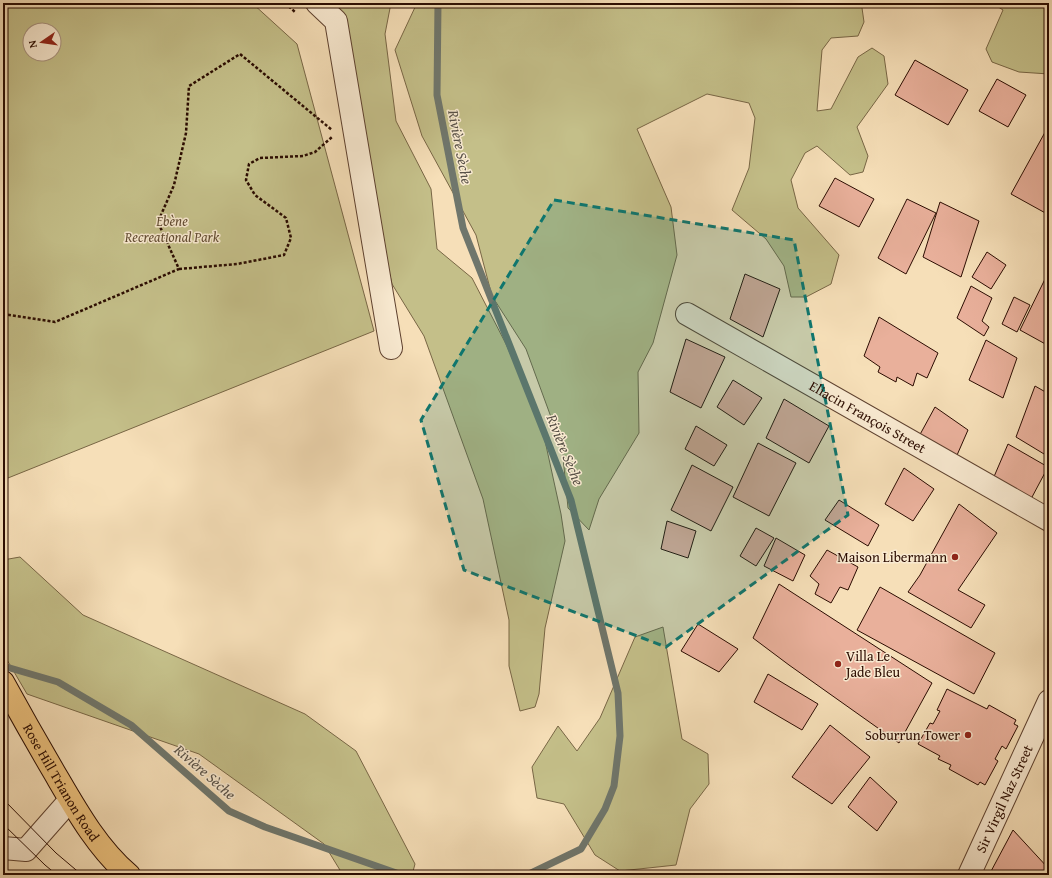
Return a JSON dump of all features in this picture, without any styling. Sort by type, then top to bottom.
[{"type":"main road","name":"Rose Hill Trianon Road","points":[[3,682],[70,800],[92,834],[118,865],[129,875]]},
{"type":"street","points":[[317,3],[336,21],[391,348]]},
{"type":"street","name":"Eliacin François Street","points":[[687,314],[1049,520]]},
{"type":"street","name":"Sir Virgil Naz Street","points":[[968,875],[1049,701]]},
{"type":"street","points":[[3,848],[26,850],[70,800]]},
{"type":"path","points":[[285,3],[296,13]]},
{"type":"path","points":[[179,269],[158,222],[174,185],[186,134],[189,86],[240,54],[336,134]]},
{"type":"path","points":[[335,126],[336,134]]},
{"type":"path","points":[[3,314],[55,322],[179,269],[237,264],[284,255],[291,238],[286,218],[255,194],[246,180],[250,164],[260,158],[303,156],[315,152],[336,134]]},
{"type":"highlighted area","points":[[554,200],[794,240],[848,515],[666,647],[464,570],[421,420]]},
{"type":"green space","name":"Ebène Recreational Park","points":[[3,3],[252,3],[297,44],[374,331],[3,480]]},
{"type":"green space","points":[[325,3],[391,3],[385,34],[396,121],[431,189],[437,249],[472,278],[506,344],[542,427],[561,514],[565,541],[545,628],[539,694],[535,707],[520,711],[509,666],[509,620],[483,499],[424,336],[392,284]]},
{"type":"green space","points":[[417,3],[857,3],[862,8],[864,22],[858,36],[831,38],[822,50],[817,111],[831,109],[858,57],[872,48],[884,56],[888,84],[857,127],[868,156],[863,172],[850,175],[817,146],[805,153],[791,180],[798,208],[839,255],[831,284],[806,297],[791,297],[784,266],[766,239],[732,210],[749,168],[755,118],[749,103],[707,94],[637,129],[671,207],[677,255],[653,343],[638,372],[639,433],[599,499],[589,530],[568,508],[562,447],[526,349],[492,296],[476,235],[422,136],[395,50]]},
{"type":"green space","points":[[992,3],[1049,3],[1049,74],[1019,72],[992,62],[986,49],[1003,10]]},
{"type":"green space","points":[[20,557],[83,615],[305,714],[356,751],[415,864],[412,875],[343,875],[324,844],[199,754],[27,694],[3,653],[3,560]]},
{"type":"green space","points":[[663,627],[682,739],[708,754],[709,784],[690,809],[676,865],[620,871],[595,855],[564,804],[537,798],[532,767],[558,726],[577,751],[600,718],[635,637]]},
{"type":"building","points":[[915,60],[968,90],[948,125],[895,95]]},
{"type":"building","points":[[997,79],[1026,95],[1008,127],[979,111]]},
{"type":"building","points":[[1049,125],[1049,215],[1011,194]]},
{"type":"building","points":[[835,178],[874,199],[859,227],[819,206]]},
{"type":"building","points":[[907,199],[936,213],[906,274],[878,258]]},
{"type":"building","points":[[940,202],[979,221],[961,277],[923,257]]},
{"type":"building","points":[[987,252],[1006,265],[991,289],[972,277]]},
{"type":"building","points":[[745,274],[780,289],[763,337],[730,319]]},
{"type":"building","points":[[1047,275],[1049,276],[1049,346],[1020,330]]},
{"type":"building","points":[[971,286],[992,298],[982,321],[989,327],[984,336],[957,318]]},
{"type":"building","points":[[1014,297],[1030,305],[1017,332],[1002,324]]},
{"type":"building","points":[[879,317],[938,353],[927,378],[917,373],[913,386],[897,377],[896,382],[878,372],[880,367],[864,356]]},
{"type":"building","points":[[686,339],[725,357],[701,408],[670,392]]},
{"type":"building","points":[[986,340],[1017,358],[1003,398],[969,380]]},
{"type":"building","points":[[733,380],[762,398],[744,425],[717,407]]},
{"type":"building","points":[[1035,386],[1049,394],[1049,457],[1016,437]]},
{"type":"building","points":[[784,399],[829,426],[809,463],[766,438]]},
{"type":"building","points":[[935,407],[968,430],[954,462],[917,440]]},
{"type":"building","points":[[696,426],[727,445],[714,466],[685,449]]},
{"type":"building","points":[[758,443],[796,463],[769,516],[733,497]]},
{"type":"building","points":[[1008,444],[1048,467],[1023,514],[987,493]]},
{"type":"building","points":[[692,465],[733,487],[711,531],[671,510]]},
{"type":"building","points":[[904,468],[934,489],[913,521],[885,504]]},
{"type":"building","points":[[839,500],[879,525],[868,546],[825,520]]},
{"type":"building","name":"Maison Libermann","points":[[959,504],[997,533],[958,590],[985,605],[971,628],[908,592],[920,575]]},
{"type":"building","points":[[667,521],[696,531],[688,558],[661,549]]},
{"type":"building","points":[[756,528],[774,538],[756,566],[740,556]]},
{"type":"building","points":[[776,538],[805,555],[793,581],[764,566]]},
{"type":"building","points":[[827,550],[858,567],[848,590],[840,587],[831,603],[815,594],[819,584],[810,576]]},
{"type":"building","points":[[779,584],[932,683],[899,743],[753,638]]},
{"type":"building","points":[[880,587],[995,653],[974,694],[857,630]]},
{"type":"building","points":[[698,624],[738,649],[719,672],[681,651]]},
{"type":"building","points":[[768,674],[818,704],[802,730],[754,702]]},
{"type":"building","name":"Soburrun Tower","points":[[947,689],[987,709],[989,705],[1016,720],[1014,724],[1018,726],[1006,749],[1002,746],[995,759],[998,761],[985,785],[980,782],[978,785],[949,769],[951,765],[938,759],[940,756],[918,744],[930,723],[933,724],[940,711],[937,710]]},
{"type":"building","points":[[830,725],[870,757],[832,804],[792,777]]},
{"type":"building","points":[[870,777],[897,802],[877,831],[848,807]]},
{"type":"building","points":[[1013,830],[1049,869],[1049,875],[989,875]]},
{"type":"waterway","name":"Rivière Sèche","points":[[438,3],[437,95],[463,228],[571,500],[618,693],[620,736],[614,786],[605,809],[581,849],[527,875]]},
{"type":"waterway","name":"Rivière Sèche","points":[[3,666],[58,682],[131,725],[229,811],[265,827],[402,875]]},
{"type":"tram line","points":[[3,799],[56,853],[82,875]]},
{"type":"tram line","points":[[3,824],[57,875]]},
{"type":"place","name":"Maison Libermann","points":[[955,557]]},
{"type":"place","name":"Villa Le Jade Bleu","points":[[838,664]]},
{"type":"place","name":"Soburrun Tower","points":[[968,735]]}]
